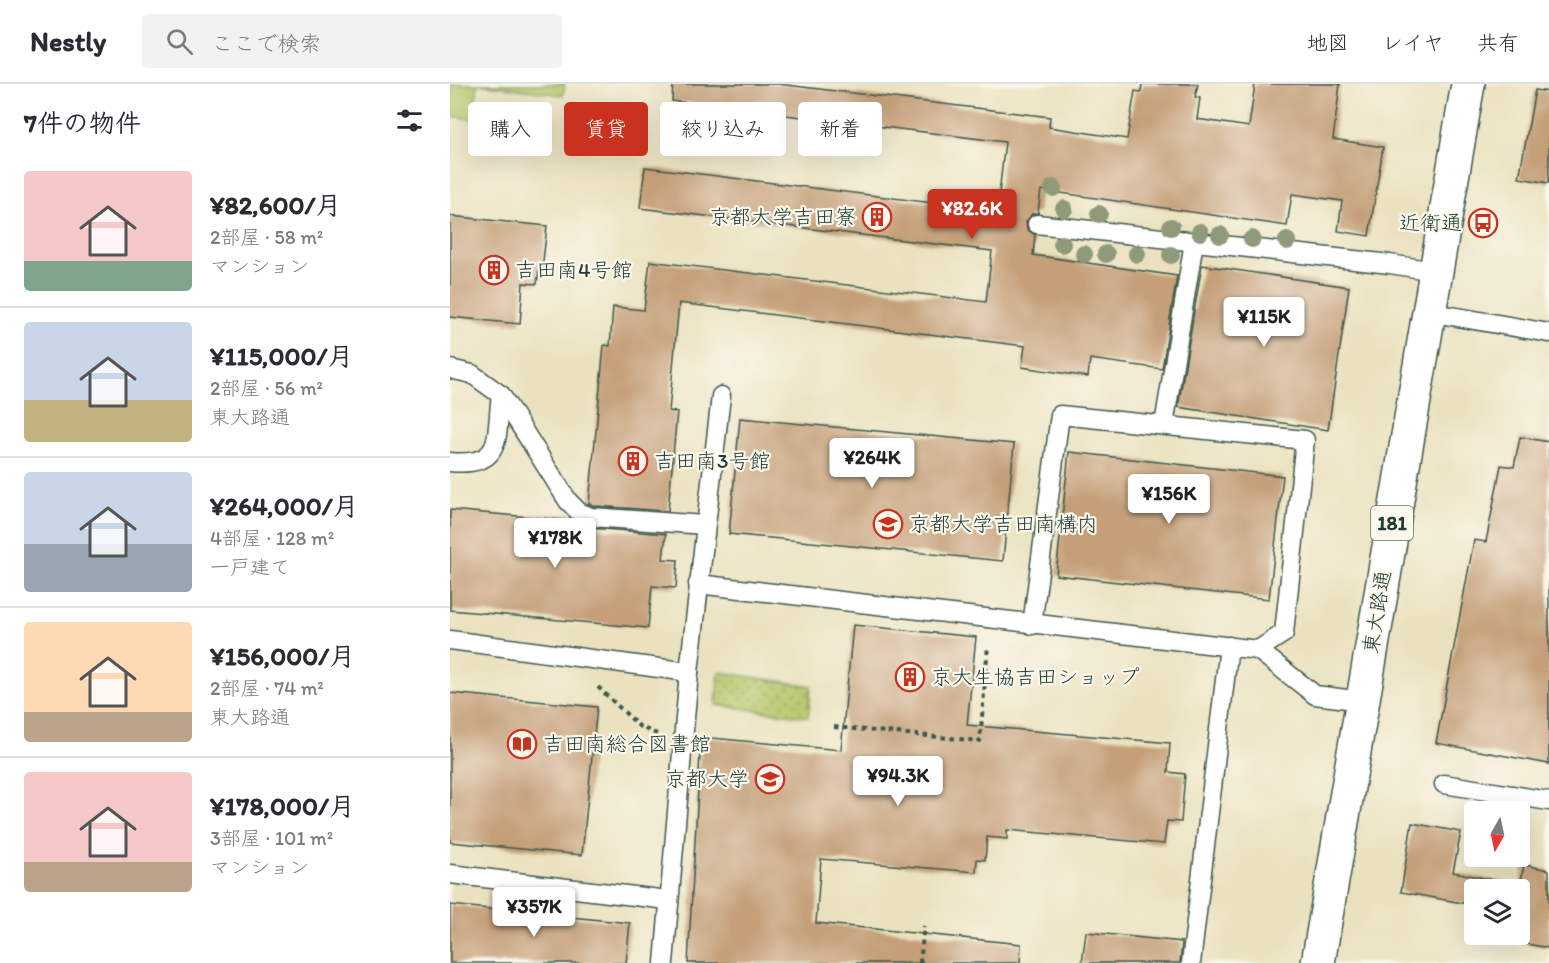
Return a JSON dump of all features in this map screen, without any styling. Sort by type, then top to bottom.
[{"type":"main road","name":"東大路通","points":[[1318,963],[1434,271],[1468,84]]},
{"type":"lane","points":[[1037,224],[1434,271]]},
{"type":"lane","points":[[1164,425],[1194,242]]},
{"type":"lane","points":[[1428,312],[1549,333]]},
{"type":"lane","points":[[450,369],[472,374],[501,395],[568,501],[579,513],[591,517],[705,525]]},
{"type":"lane","points":[[450,462],[468,463],[484,460],[493,450],[501,395]]},
{"type":"lane","points":[[664,963],[689,672],[721,396]]},
{"type":"lane","points":[[1032,625],[1060,415],[1305,440],[1284,633],[1258,650]]},
{"type":"lane","points":[[698,584],[1258,650],[1315,695],[1363,701]]},
{"type":"lane","points":[[450,640],[689,672]]},
{"type":"lane","points":[[1191,963],[1229,645]]},
{"type":"lane","points":[[1444,784],[1549,801]]},
{"type":"lane","points":[[450,874],[668,900]]},
{"type":"path","points":[[834,727],[980,741],[990,620]]},
{"type":"path","points":[[592,679],[604,696],[640,728],[662,735]]},
{"type":"path","points":[[920,963],[924,926]]},
{"type":"green space","points":[[450,84],[478,84],[475,102],[468,102],[468,118],[450,116]]},
{"type":"green space","points":[[479,84],[565,84],[563,95]]},
{"type":"green space","points":[[719,672],[811,686],[808,717],[716,705]]},
{"type":"building","points":[[673,84],[778,84],[1050,117],[1049,127],[1127,139],[1135,91],[1141,92],[1142,84],[1198,84],[1195,97],[1200,98],[1197,119],[1249,127],[1255,84],[1340,84],[1333,139],[1383,147],[1369,236],[1338,231],[1342,201],[1292,194],[1287,226],[1041,190],[1038,213],[1032,214],[1026,222],[1027,229],[1035,235],[1033,255],[1177,276],[1162,369],[1090,359],[1088,377],[1022,367],[1025,346],[679,303],[669,411],[677,412],[668,511],[594,506],[589,504],[604,345],[610,346],[613,307],[644,310],[650,261],[986,302],[992,251],[640,208],[645,167],[997,211],[1005,142],[882,127],[882,102],[798,102],[798,117],[786,115],[786,102],[672,101]]},
{"type":"building","points":[[1535,90],[1549,92],[1549,183],[1519,178]]},
{"type":"building","name":"吉田南4号館","points":[[450,216],[547,226],[542,270],[539,270],[537,284],[523,283],[520,324],[450,317]]},
{"type":"building","points":[[1202,265],[1349,287],[1328,430],[1178,407]]},
{"type":"building","points":[[740,418],[1014,444],[1003,561],[729,534]]},
{"type":"building","points":[[1520,437],[1549,442],[1549,764],[1436,743],[1474,540],[1486,542],[1501,465],[1514,467]]},
{"type":"building","points":[[1069,452],[1283,476],[1269,599],[1056,575]]},
{"type":"building","points":[[450,510],[573,521],[590,528],[666,534],[663,559],[678,560],[676,588],[652,586],[648,628],[450,610]]},
{"type":"building","points":[[853,625],[976,637],[967,725],[1170,743],[1168,772],[1185,774],[1181,822],[1167,821],[1164,844],[1007,830],[1007,839],[987,837],[985,860],[977,859],[976,872],[821,859],[816,923],[1021,944],[1020,963],[688,963],[701,737],[841,750]]},
{"type":"building","name":"吉田南総合図書館","points":[[450,693],[597,707],[582,855],[450,842]]},
{"type":"building","points":[[1412,823],[1461,832],[1453,872],[1489,879],[1464,879],[1464,903],[1401,892]]},
{"type":"building","points":[[1524,867],[1549,870],[1549,948],[1530,945],[1530,879],[1521,879]]},
{"type":"building","points":[[450,905],[630,923],[626,963],[450,963]]},
{"type":"building","points":[[1086,932],[1182,942],[1180,963],[1082,963]]},
{"type":"place","name":"京都大学吉田寮","points":[[877,217]]},
{"type":"place","name":"近衛通","points":[[1483,223]]},
{"type":"place","name":"吉田南4号館","points":[[494,270]]},
{"type":"place","name":"吉田南3号館","points":[[633,461]]},
{"type":"place","name":"京都大学吉田南構内","points":[[888,524]]},
{"type":"place","name":"京大生協吉田ショップ","points":[[910,677]]},
{"type":"place","name":"吉田南総合図書館","points":[[522,744]]},
{"type":"place","name":"京都大学","points":[[770,779]]}]
